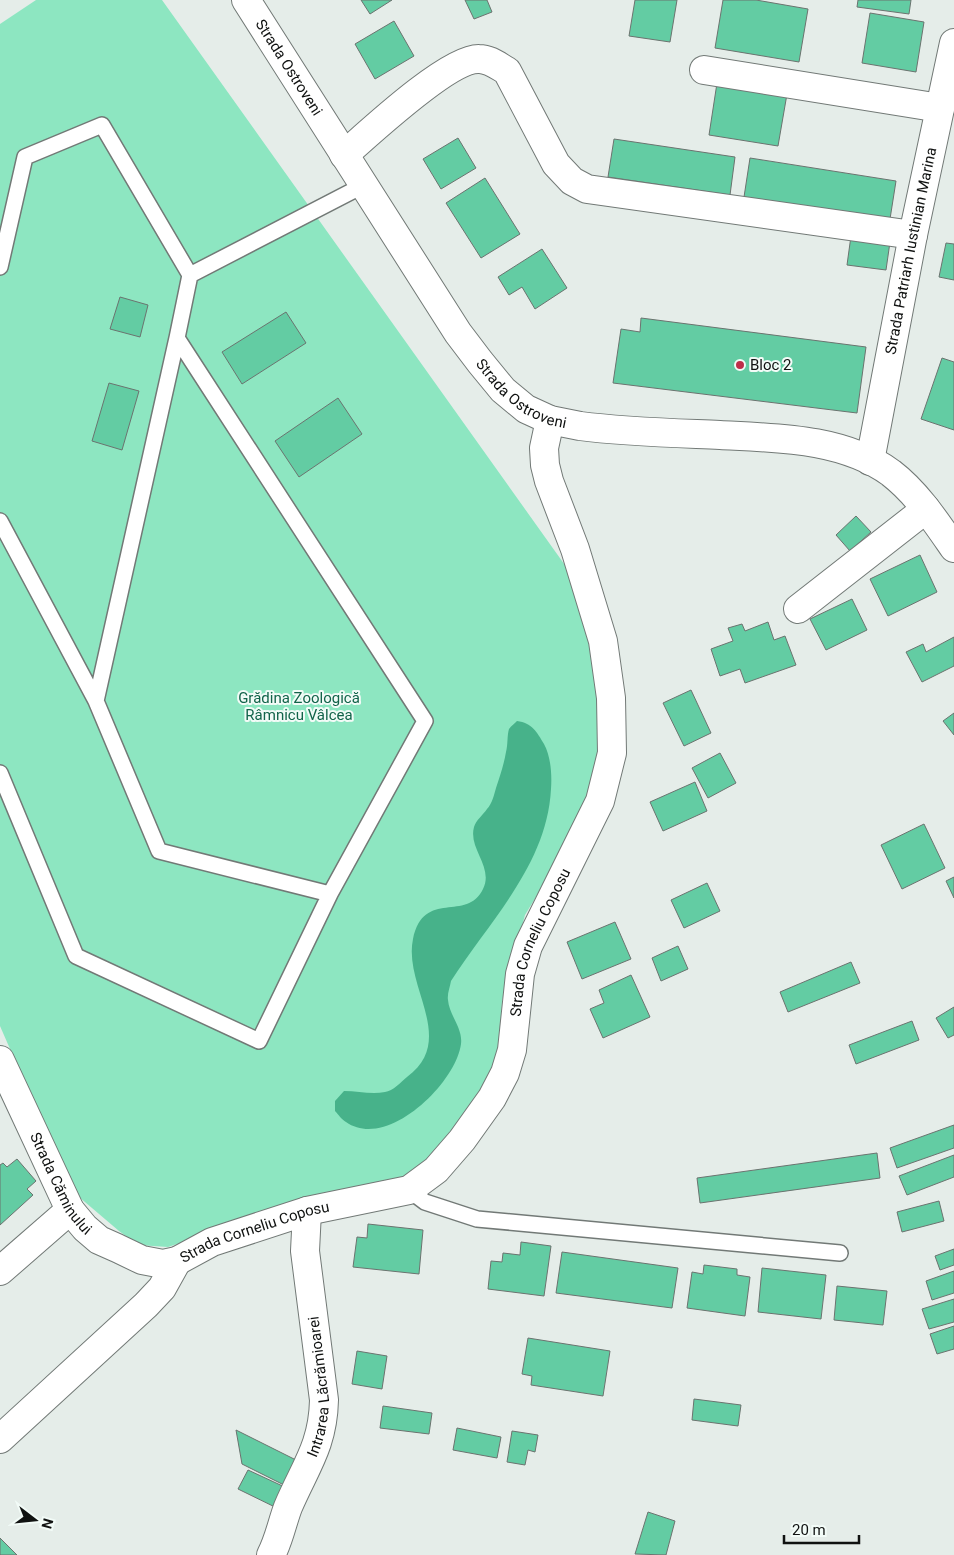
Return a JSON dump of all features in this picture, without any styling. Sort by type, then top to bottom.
[{"type":"street","name":"Strada Ostroveni","points":[[246,0],[458,333],[510,396],[526,408],[550,420],[609,430],[803,442],[835,448],[870,461],[902,482],[926,509],[954,548]]},
{"type":"street","name":"Strada Patriarh Iustinian Marina","points":[[870,461],[913,236],[953,55]]},
{"type":"street","points":[[344,155],[396,110],[458,64],[479,58],[492,62],[507,71],[556,164],[572,180],[587,189],[913,236]]},
{"type":"street","points":[[704,70],[940,108]]},
{"type":"street","name":"Strada Corneliu Coposu","points":[[170,1263],[212,1242],[307,1211],[409,1190],[436,1170],[462,1140],[492,1098],[504,1073],[512,1050],[520,974],[528,946],[600,801],[612,754],[611,698],[603,641],[576,549],[549,481],[545,466],[544,448],[550,420]]},
{"type":"street","points":[[798,609],[926,509]]},
{"type":"street","name":"Strada Căminului","points":[[0,1060],[70,1210],[85,1228],[99,1240],[142,1260],[170,1263]]},
{"type":"street","points":[[0,1271],[70,1210]]},
{"type":"street","name":"Intrarea Lăcrămioarei","points":[[272,1555],[288,1507],[316,1451],[324,1416],[324,1400],[305,1251],[307,1211]]},
{"type":"street","points":[[0,1439],[146,1305],[162,1288],[170,1263]]},
{"type":"lane","points":[[0,267],[25,157],[102,125],[190,275],[96,701]]},
{"type":"lane","points":[[190,275],[364,185]]},
{"type":"lane","points":[[0,774],[76,956],[259,1040],[330,894],[425,721],[177,338]]},
{"type":"lane","points":[[0,521],[96,701],[159,851],[330,894]]},
{"type":"lane","points":[[409,1190],[425,1202],[477,1219],[840,1253]]},
{"type":"green space","name":"Grădina Zoologică Râmnicu Vâlcea","points":[[36,0],[162,0],[567,568],[596,656],[599,768],[554,867],[525,915],[502,1001],[499,1066],[423,1172],[249,1220],[168,1247],[138,1245],[72,1191],[0,1026],[0,24]]},
{"type":"shaded area","points":[[517,721],[527,724],[534,729],[544,744],[551,766],[551,789],[547,817],[539,842],[528,867],[514,891],[451,981],[448,995],[449,1006],[460,1032],[461,1044],[456,1060],[447,1077],[417,1108],[399,1120],[381,1128],[363,1129],[346,1122],[335,1111],[335,1101],[344,1091],[380,1093],[388,1091],[400,1084],[421,1062],[428,1046],[429,1029],[415,975],[412,957],[413,939],[419,924],[426,914],[436,910],[467,904],[476,899],[483,889],[486,881],[485,873],[474,843],[474,827],[492,802],[507,749],[509,729]]},
{"type":"building","points":[[361,0],[392,0],[370,14]]},
{"type":"building","points":[[465,0],[487,0],[492,12],[474,19]]},
{"type":"building","points":[[635,0],[677,0],[670,42],[629,36]]},
{"type":"building","points":[[723,0],[756,0],[808,9],[799,62],[715,48]]},
{"type":"building","points":[[858,0],[911,0],[909,14],[857,7]]},
{"type":"building","points":[[870,13],[924,22],[916,72],[862,63]]},
{"type":"building","points":[[394,21],[414,56],[375,79],[355,44]]},
{"type":"building","points":[[717,83],[787,94],[778,146],[709,135]]},
{"type":"building","points":[[458,138],[476,168],[441,189],[423,159]]},
{"type":"building","points":[[614,139],[735,157],[730,195],[608,177]]},
{"type":"building","points":[[750,158],[896,181],[890,219],[744,197]]},
{"type":"building","points":[[485,178],[520,234],[481,258],[446,203]]},
{"type":"building","points":[[851,236],[890,242],[886,270],[847,265]]},
{"type":"building","points":[[946,243],[954,244],[954,280],[939,277]]},
{"type":"building","points":[[542,249],[567,288],[535,309],[522,287],[509,295],[498,277]]},
{"type":"building","points":[[120,297],[148,305],[140,337],[110,329]]},
{"type":"building","points":[[286,312],[306,343],[242,384],[222,352]]},
{"type":"building","name":"Bloc 2","points":[[641,318],[866,347],[857,413],[613,383],[621,329],[640,332]]},
{"type":"building","points":[[942,358],[954,362],[954,430],[921,419]]},
{"type":"building","points":[[109,383],[139,391],[122,450],[92,441]]},
{"type":"building","points":[[338,398],[362,434],[299,477],[275,441]]},
{"type":"building","points":[[856,516],[871,532],[850,551],[836,535]]},
{"type":"building","points":[[920,555],[937,592],[888,616],[870,579]]},
{"type":"building","points":[[852,599],[867,630],[826,650],[810,619]]},
{"type":"building","points":[[768,622],[774,640],[785,636],[796,665],[745,683],[740,669],[720,676],[711,649],[733,641],[728,628],[742,624],[745,631]]},
{"type":"building","points":[[954,637],[954,666],[922,682],[906,652],[923,644],[926,652]]},
{"type":"building","points":[[691,690],[711,733],[684,746],[663,703]]},
{"type":"building","points":[[954,713],[954,735],[943,721]]},
{"type":"building","points":[[720,753],[736,783],[708,798],[692,768]]},
{"type":"building","points":[[695,782],[707,811],[663,831],[650,802]]},
{"type":"building","points":[[924,824],[945,868],[902,889],[881,845]]},
{"type":"building","points":[[954,877],[954,898],[946,881]]},
{"type":"building","points":[[707,883],[720,911],[684,928],[671,900]]},
{"type":"building","points":[[615,922],[631,959],[582,979],[567,942]]},
{"type":"building","points":[[678,946],[688,969],[661,981],[652,958]]},
{"type":"building","points":[[851,962],[860,983],[788,1012],[780,992]]},
{"type":"building","points":[[631,975],[650,1017],[603,1038],[590,1009],[604,1003],[599,990]]},
{"type":"building","points":[[954,1007],[954,1035],[948,1038],[936,1018]]},
{"type":"building","points":[[912,1021],[919,1040],[856,1064],[849,1045]]},
{"type":"building","points":[[954,1125],[954,1148],[897,1168],[890,1148]]},
{"type":"building","points":[[877,1153],[880,1178],[700,1203],[697,1178]]},
{"type":"building","points":[[954,1155],[954,1177],[907,1195],[899,1176]]},
{"type":"building","points":[[17,1159],[36,1181],[27,1189],[33,1195],[0,1225],[0,1165],[3,1163],[7,1167]]},
{"type":"building","points":[[939,1201],[944,1221],[902,1232],[897,1212]]},
{"type":"building","points":[[368,1224],[423,1230],[419,1274],[353,1267],[357,1237],[367,1238]]},
{"type":"building","points":[[521,1242],[551,1246],[544,1296],[488,1289],[491,1261],[502,1262],[503,1253],[520,1255]]},
{"type":"building","points":[[954,1249],[954,1265],[940,1270],[935,1256]]},
{"type":"building","points":[[562,1252],[678,1268],[672,1308],[556,1293]]},
{"type":"building","points":[[704,1265],[737,1269],[737,1275],[750,1277],[745,1316],[687,1308],[692,1272],[703,1274]]},
{"type":"building","points":[[762,1268],[826,1275],[821,1319],[758,1312]]},
{"type":"building","points":[[954,1271],[954,1293],[932,1300],[926,1281]]},
{"type":"building","points":[[837,1286],[887,1291],[883,1325],[834,1320]]},
{"type":"building","points":[[954,1299],[954,1322],[929,1329],[922,1309]]},
{"type":"building","points":[[954,1326],[954,1349],[937,1354],[930,1334]]},
{"type":"building","points":[[528,1338],[610,1351],[603,1396],[531,1385],[532,1376],[522,1374]]},
{"type":"building","points":[[357,1351],[387,1356],[382,1389],[352,1384]]},
{"type":"building","points":[[694,1399],[741,1405],[738,1426],[692,1420]]},
{"type":"building","points":[[383,1406],[432,1413],[429,1434],[380,1428]]},
{"type":"building","points":[[457,1428],[501,1437],[497,1458],[453,1450]]},
{"type":"building","points":[[236,1430],[302,1463],[290,1488],[242,1464]]},
{"type":"building","points":[[512,1431],[538,1435],[535,1452],[528,1450],[525,1465],[507,1462]]},
{"type":"building","points":[[248,1470],[289,1489],[279,1509],[238,1489]]},
{"type":"building","points":[[648,1512],[675,1521],[666,1555],[635,1554]]},
{"type":"building","points":[[0,1538],[17,1555],[0,1555]]},
{"type":"place","name":"Bloc 2","points":[[740,365]]}]
